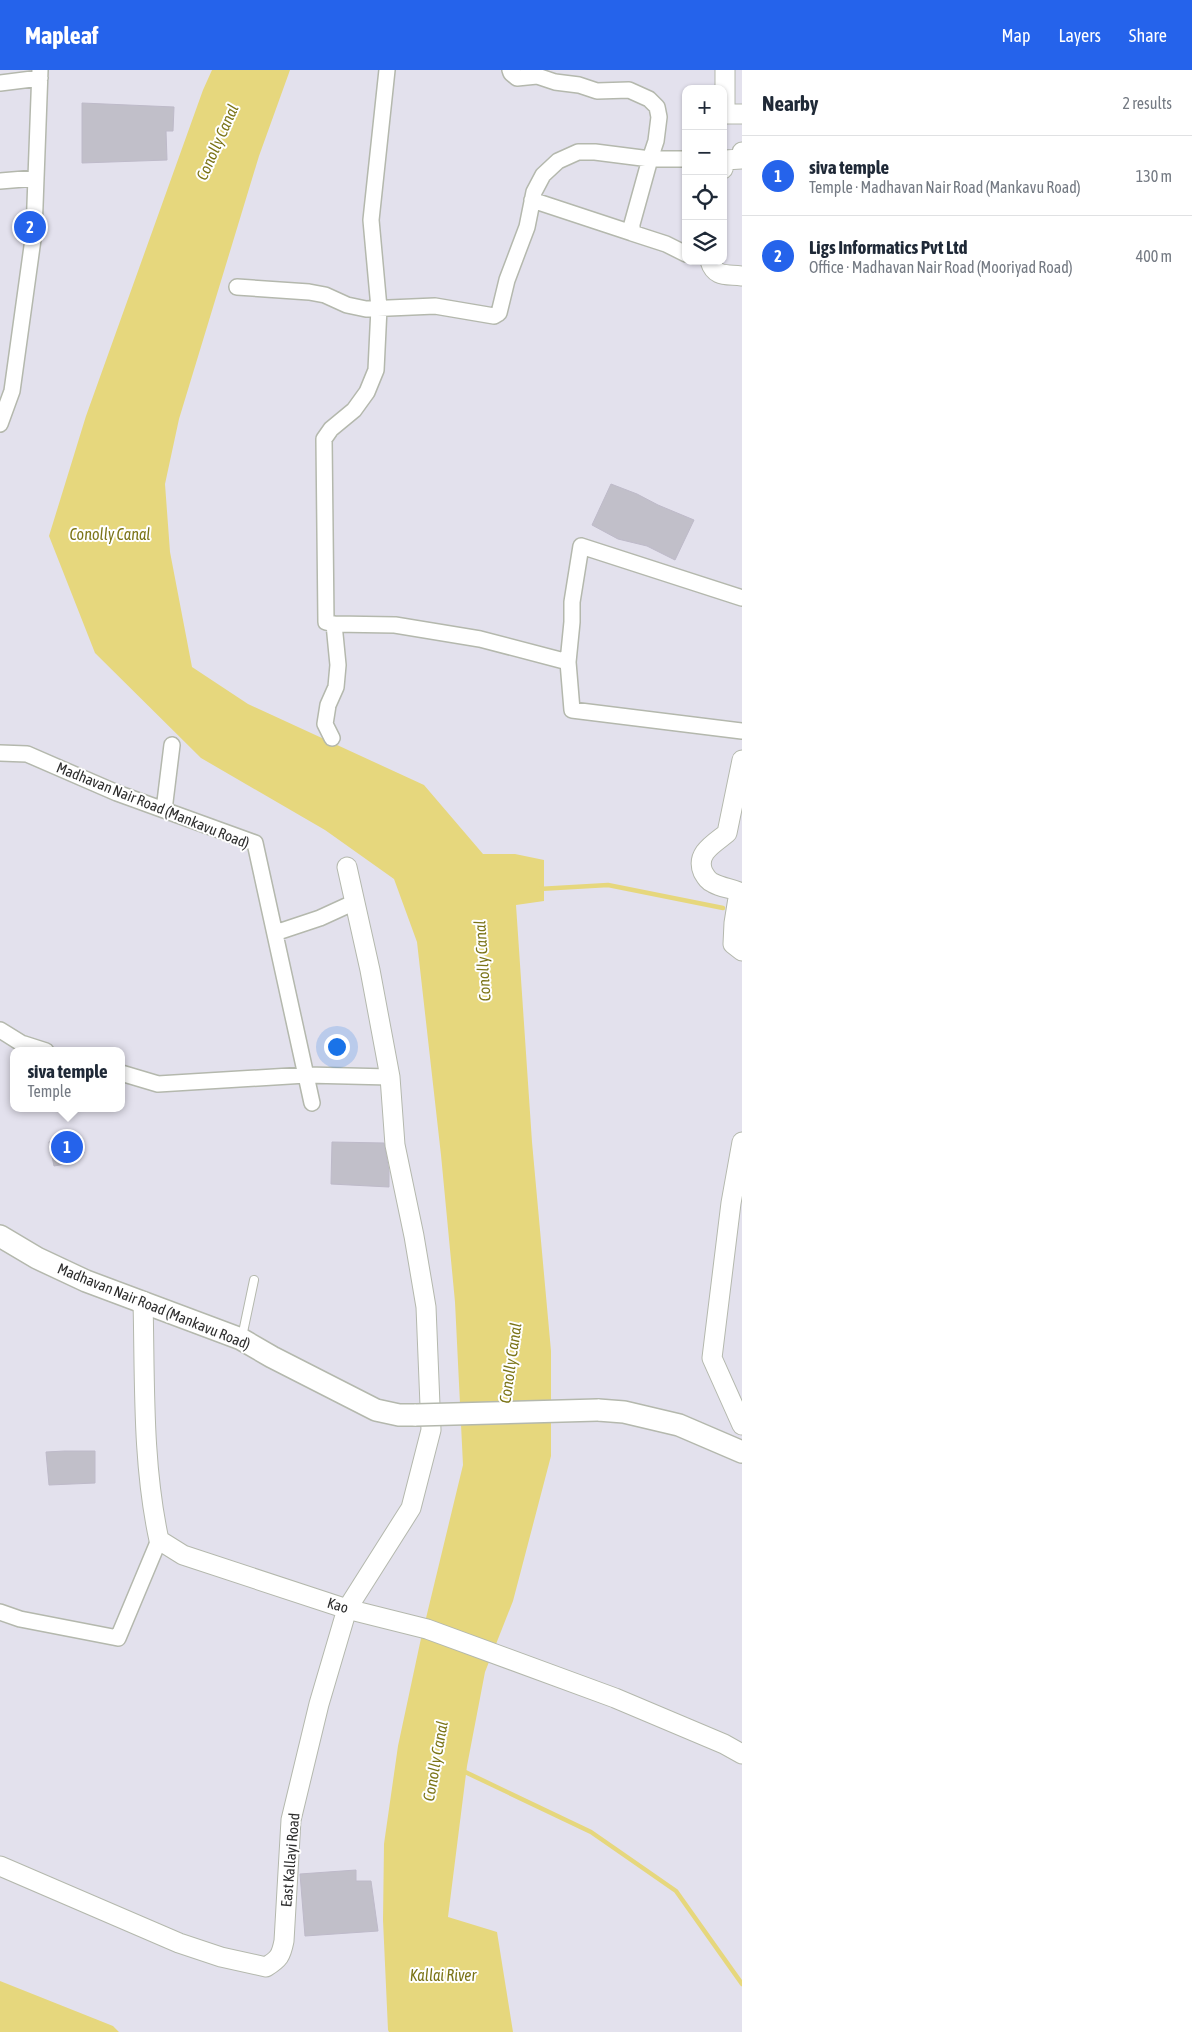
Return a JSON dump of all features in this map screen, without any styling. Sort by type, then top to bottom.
[{"type":"main road","name":"Madhavan Nair Road (Mankavu Road)","points":[[0,1236],[37,1258],[86,1281],[143,1300],[241,1339],[272,1357],[376,1410],[399,1415],[598,1410],[624,1412],[679,1425],[742,1452]]},
{"type":"street","points":[[387,70],[371,220],[379,308],[376,370],[367,392],[354,410],[331,429],[324,439],[324,617],[326,622],[334,624],[395,625],[480,639],[568,662]]},
{"type":"street","points":[[510,70],[517,78],[537,76],[597,91],[629,90],[649,99],[657,107],[659,117],[656,141],[632,224],[632,233]]},
{"type":"street","points":[[725,70],[725,114],[742,114]]},
{"type":"street","points":[[0,83],[40,74],[34,232],[12,391],[0,424]]},
{"type":"street","points":[[237,287],[309,292],[325,295],[347,305],[366,309],[434,306],[494,316],[499,312],[507,280],[527,227],[534,192],[543,174],[558,161],[578,152],[596,152],[650,159],[682,159]]},
{"type":"street","points":[[0,181],[36,178]]},
{"type":"street","points":[[532,200],[666,244],[682,252]]},
{"type":"street","points":[[713,267],[720,275],[742,276]]},
{"type":"street","points":[[742,598],[580,546],[572,602],[568,662],[572,710],[742,731]]},
{"type":"street","points":[[332,738],[325,724],[328,705],[336,687],[338,665],[334,624]]},
{"type":"street","points":[[164,810],[172,745]]},
{"type":"street","name":"Madhavan Nair Road (Mankavu Road)","points":[[0,753],[27,754],[117,793],[255,844],[312,1103]]},
{"type":"street","points":[[742,760],[727,833],[704,853],[701,862],[708,880],[739,892],[733,944],[742,951]]},
{"type":"street","name":"East Kallayi Road","points":[[0,1866],[179,1942],[221,1957],[266,1967],[277,1960],[282,1952],[291,1820],[319,1704],[347,1609],[411,1508],[432,1430],[426,1306],[395,1145],[390,1077],[370,970],[347,867]]},
{"type":"street","points":[[275,933],[320,918],[355,902]]},
{"type":"street","points":[[0,1030],[21,1043],[34,1047]]},
{"type":"street","points":[[125,1074],[158,1084],[306,1076],[390,1077]]},
{"type":"street","points":[[742,1142],[730,1203],[712,1358],[742,1425]]},
{"type":"street","points":[[0,1612],[20,1619],[118,1638],[159,1540],[150,1485],[145,1414],[143,1300]]},
{"type":"street","name":"Kao","points":[[159,1540],[183,1555],[347,1609],[427,1629],[615,1698],[724,1744],[742,1754]]},
{"type":"lane","points":[[241,1339],[254,1280]]},
{"type":"water","name":"Conolly Canal","points":[[212,70],[290,70],[259,156],[179,419],[165,484],[170,552],[192,667],[248,704],[424,785],[483,854],[515,854],[544,860],[544,901],[516,905],[532,1142],[551,1351],[551,1456],[513,1601],[485,1672],[467,1766],[448,1917],[497,1932],[513,2032],[389,2032],[388,2030],[383,1920],[384,1844],[398,1746],[420,1643],[463,1465],[455,1302],[441,1155],[417,942],[394,879],[325,830],[201,758],[95,653],[49,536],[86,416],[203,90]]},
{"type":"water","points":[[0,1981],[113,2026],[119,2032],[0,2032]]},
{"type":"building","points":[[82,103],[174,107],[173,131],[166,131],[167,160],[82,163]]},
{"type":"building","points":[[611,484],[694,520],[675,560],[647,546],[618,539],[592,525]]},
{"type":"building","points":[[70,1138],[73,1142],[82,1138],[84,1153],[76,1155],[76,1162],[54,1166],[49,1142]]},
{"type":"building","points":[[332,1142],[384,1143],[389,1171],[389,1187],[331,1184]]},
{"type":"building","points":[[95,1451],[95,1483],[49,1485],[46,1452]]},
{"type":"building","points":[[356,1870],[356,1881],[371,1881],[378,1931],[305,1936],[300,1874]]},
{"type":"waterway","points":[[539,889],[608,885],[723,908]]},
{"type":"waterway","points":[[461,1770],[591,1832],[676,1891],[742,1984]]},
{"type":"place","name":"Ligs Informatics Pvt Ltd","points":[[30,227]]},
{"type":"place","name":"siva temple","points":[[67,1147]]},
{"type":"water label","name":"Kallai River","points":[[443,1975]]}]
